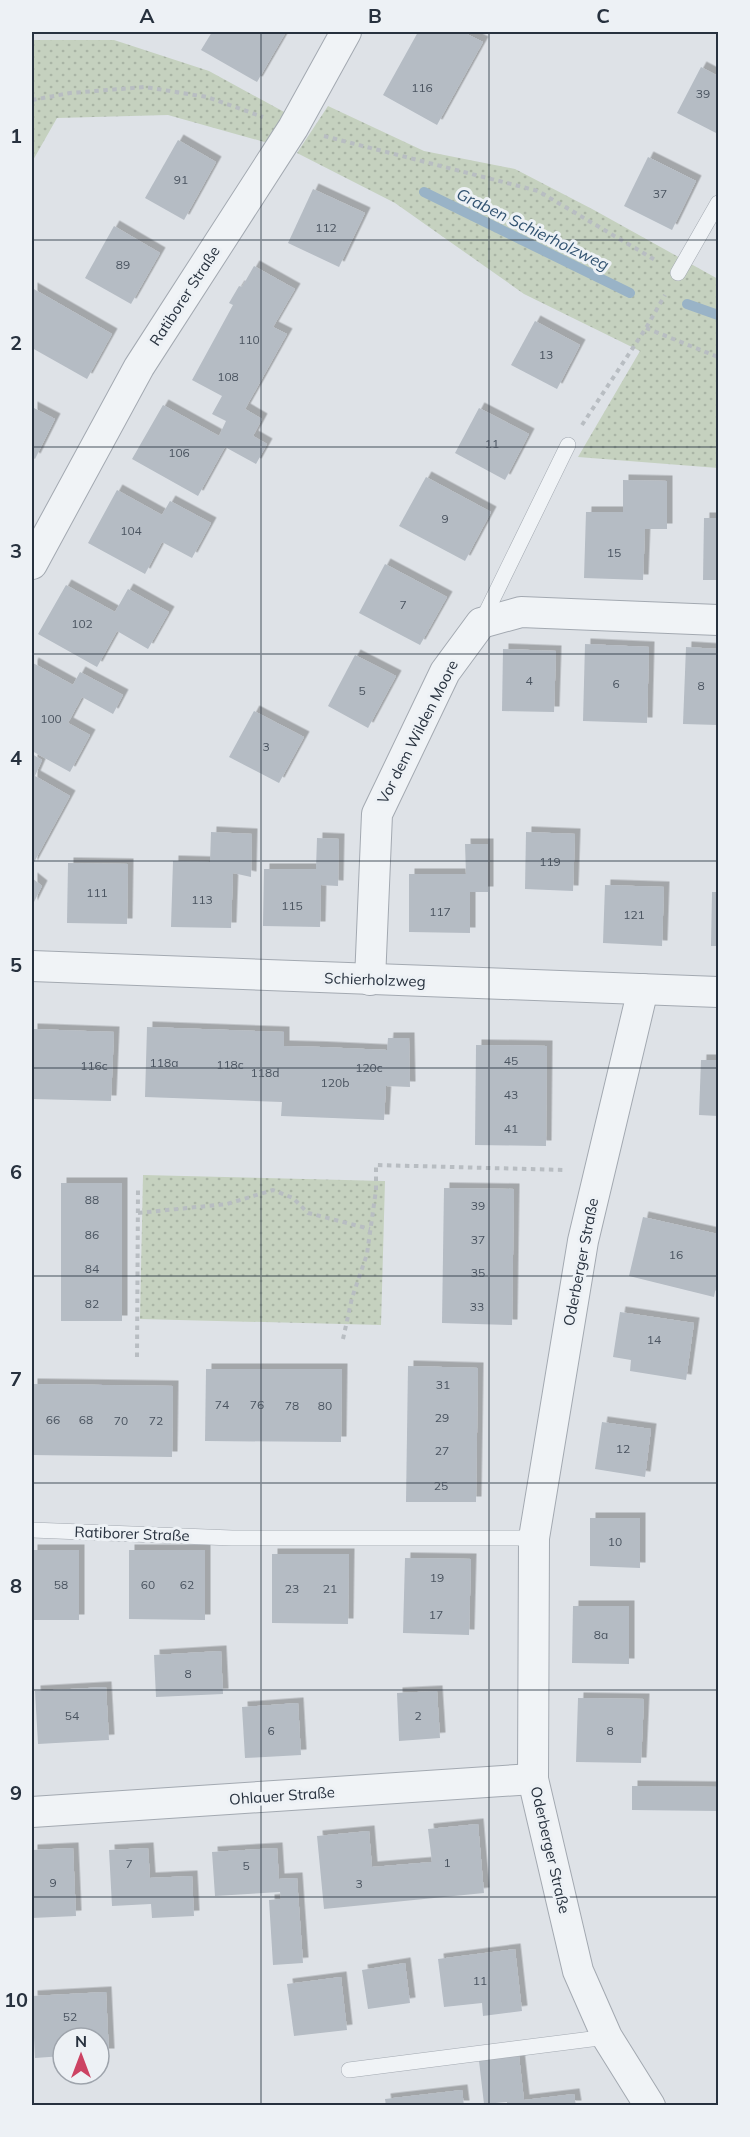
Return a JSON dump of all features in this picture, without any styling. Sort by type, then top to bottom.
[{"type":"street","name":"Ratiborer Straße","points":[[32,564],[139,367],[293,128],[346,32]]},
{"type":"street","points":[[481,623],[521,612],[718,620]]},
{"type":"street","name":"Vor dem Wilden Moore","points":[[370,980],[376,814],[445,672],[481,623]]},
{"type":"street","name":"Schierholzweg","points":[[32,966],[718,992]]},
{"type":"street","name":"Oderberger Straße","points":[[643,989],[583,1241],[534,1538],[533,1779],[578,1971],[607,2037],[650,2106]]},
{"type":"street","name":"Ohlauer Straße","points":[[32,1812],[533,1779]]},
{"type":"lane","points":[[678,273],[718,203]]},
{"type":"lane","points":[[481,623],[568,445]]},
{"type":"lane","name":"Ratiborer Straße","points":[[32,1530],[232,1538],[534,1538]]},
{"type":"lane","points":[[349,2070],[607,2037]]},
{"type":"path","points":[[32,100],[70,93],[145,87],[207,97],[293,128],[538,191],[678,273],[646,327],[568,445]]},
{"type":"path","points":[[646,327],[718,357]]},
{"type":"path","points":[[343,1339],[352,1298],[366,1254],[376,1190],[376,1165],[600,1171]]},
{"type":"path","points":[[137,1357],[138,1189]]},
{"type":"path","points":[[138,1213],[227,1204],[273,1190],[292,1198],[308,1213],[370,1229]]},
{"type":"green space","points":[[32,40],[114,40],[209,71],[286,113],[268,143],[168,115],[57,118],[32,162]]},
{"type":"green space","points":[[328,106],[424,151],[515,169],[718,279],[718,468],[578,457],[640,351],[524,294],[395,203],[297,153]]},
{"type":"green space","points":[[143,1175],[385,1181],[381,1325],[140,1319]]},
{"type":"building","points":[[212,32],[286,32],[257,82],[201,50]]},
{"type":"building","points":[[418,32],[463,32],[483,42],[437,125],[383,95]]},
{"type":"building","points":[[701,67],[718,76],[718,134],[677,113]]},
{"type":"building","points":[[178,140],[216,162],[184,220],[145,198]]},
{"type":"building","points":[[648,157],[696,181],[672,230],[624,206]]},
{"type":"building","points":[[313,189],[365,213],[339,267],[288,243]]},
{"type":"building","points":[[114,226],[160,253],[131,304],[85,278]]},
{"type":"building","points":[[254,266],[295,289],[273,327],[287,334],[245,409],[262,419],[253,436],[267,444],[256,464],[225,447],[198,496],[132,459],[163,405],[219,436],[226,421],[212,414],[222,396],[192,380],[233,305],[229,303],[239,286],[242,287]]},
{"type":"building","points":[[32,288],[112,334],[87,379],[32,348]]},
{"type":"building","points":[[535,321],[580,345],[557,389],[511,365]]},
{"type":"building","points":[[32,407],[55,419],[35,459],[32,457]]},
{"type":"building","points":[[479,408],[529,434],[505,480],[455,453]]},
{"type":"building","points":[[426,477],[491,512],[465,561],[399,526]]},
{"type":"building","points":[[623,480],[667,481],[667,529],[645,529],[643,580],[584,578],[586,512],[623,512]]},
{"type":"building","points":[[117,490],[162,515],[170,501],[211,523],[192,558],[162,542],[145,574],[88,543]]},
{"type":"building","points":[[704,518],[718,518],[718,580],[703,580]]},
{"type":"building","points":[[385,564],[447,597],[420,645],[359,613]]},
{"type":"building","points":[[66,585],[115,612],[128,589],[169,612],[148,649],[117,631],[97,667],[38,634]]},
{"type":"building","points":[[585,644],[649,647],[647,723],[583,721]]},
{"type":"building","points":[[686,647],[718,649],[718,725],[683,724]]},
{"type":"building","points":[[503,649],[556,651],[554,712],[502,711]]},
{"type":"building","points":[[355,655],[396,676],[368,728],[328,706]]},
{"type":"building","points":[[33,663],[73,685],[80,672],[123,695],[113,714],[82,697],[68,723],[90,735],[70,772],[32,751]]},
{"type":"building","points":[[254,711],[304,737],[279,783],[229,757]]},
{"type":"building","points":[[32,754],[42,760],[35,776],[70,796],[32,866]]},
{"type":"building","points":[[211,832],[252,834],[251,877],[233,873],[231,928],[171,927],[173,861],[210,862]]},
{"type":"building","points":[[526,832],[575,834],[573,891],[525,889]]},
{"type":"building","points":[[317,838],[339,839],[338,886],[321,885],[320,927],[263,926],[264,869],[316,869]]},
{"type":"building","points":[[465,844],[488,844],[488,892],[470,892],[470,933],[409,932],[409,874],[466,874]]},
{"type":"building","points":[[68,863],[128,864],[127,924],[67,923]]},
{"type":"building","points":[[32,878],[42,886],[32,906]]},
{"type":"building","points":[[605,885],[664,887],[662,946],[603,943]]},
{"type":"building","points":[[712,892],[718,892],[718,946],[711,946]]},
{"type":"building","points":[[147,1027],[284,1032],[284,1046],[387,1050],[388,1038],[409,1038],[410,1087],[386,1086],[384,1120],[281,1116],[282,1102],[145,1097]]},
{"type":"building","points":[[32,1029],[114,1032],[111,1101],[32,1099]]},
{"type":"building","points":[[476,1045],[547,1046],[546,1146],[475,1145]]},
{"type":"building","points":[[701,1060],[718,1060],[718,1116],[699,1115]]},
{"type":"building","points":[[61,1183],[122,1183],[122,1321],[61,1321]]},
{"type":"building","points":[[444,1188],[514,1189],[512,1325],[442,1323]]},
{"type":"building","points":[[643,1217],[718,1234],[718,1276],[714,1297],[629,1276]]},
{"type":"building","points":[[620,1312],[694,1323],[686,1380],[630,1371],[631,1360],[613,1357]]},
{"type":"building","points":[[408,1366],[478,1368],[476,1502],[406,1502]]},
{"type":"building","points":[[206,1369],[342,1369],[341,1442],[205,1441]]},
{"type":"building","points":[[32,1384],[173,1386],[172,1457],[32,1455]]},
{"type":"building","points":[[602,1422],[651,1429],[645,1477],[595,1469]]},
{"type":"building","points":[[590,1518],[640,1518],[640,1568],[590,1566]]},
{"type":"building","points":[[32,1550],[79,1550],[79,1620],[32,1620]]},
{"type":"building","points":[[129,1550],[205,1550],[205,1620],[129,1619]]},
{"type":"building","points":[[272,1554],[349,1554],[348,1624],[272,1623]]},
{"type":"building","points":[[405,1558],[471,1559],[469,1635],[403,1633]]},
{"type":"building","points":[[573,1606],[629,1606],[629,1664],[572,1663]]},
{"type":"building","points":[[221,1651],[223,1694],[156,1697],[154,1655]]},
{"type":"building","points":[[106,1687],[109,1740],[38,1744],[35,1691]]},
{"type":"building","points":[[437,1691],[440,1738],[399,1741],[397,1693]]},
{"type":"building","points":[[578,1698],[644,1699],[641,1763],[576,1762]]},
{"type":"building","points":[[298,1703],[301,1755],[245,1758],[242,1707]]},
{"type":"building","points":[[632,1786],[718,1787],[718,1811],[632,1810]]},
{"type":"building","points":[[478,1824],[484,1893],[324,1909],[317,1836],[369,1831],[372,1867],[432,1862],[428,1829]]},
{"type":"building","points":[[73,1848],[76,1916],[32,1918],[32,1850]]},
{"type":"building","points":[[148,1848],[150,1878],[192,1876],[194,1916],[152,1918],[151,1904],[112,1906],[109,1850]]},
{"type":"building","points":[[277,1848],[279,1879],[297,1878],[303,1963],[273,1965],[269,1900],[281,1899],[280,1892],[215,1896],[212,1852]]},
{"type":"building","points":[[515,1949],[522,2011],[483,2016],[482,2003],[444,2007],[438,1959]]},
{"type":"building","points":[[405,1963],[410,2003],[368,2009],[362,1970]]},
{"type":"building","points":[[341,1977],[347,2030],[294,2036],[287,1984]]},
{"type":"building","points":[[106,1992],[108,2026],[51,2026],[51,2057],[35,2058],[32,1996]]},
{"type":"building","points":[[519,2056],[524,2100],[574,2094],[576,2106],[507,2106],[507,2102],[484,2104],[479,2061]]},
{"type":"building","points":[[462,2090],[464,2106],[386,2106],[385,2099]]},
{"type":"waterway","name":"Graben Schierholzweg","points":[[424,192],[630,293]]},
{"type":"waterway","name":"Graben Schierholzweg","points":[[687,304],[718,315]]}]
